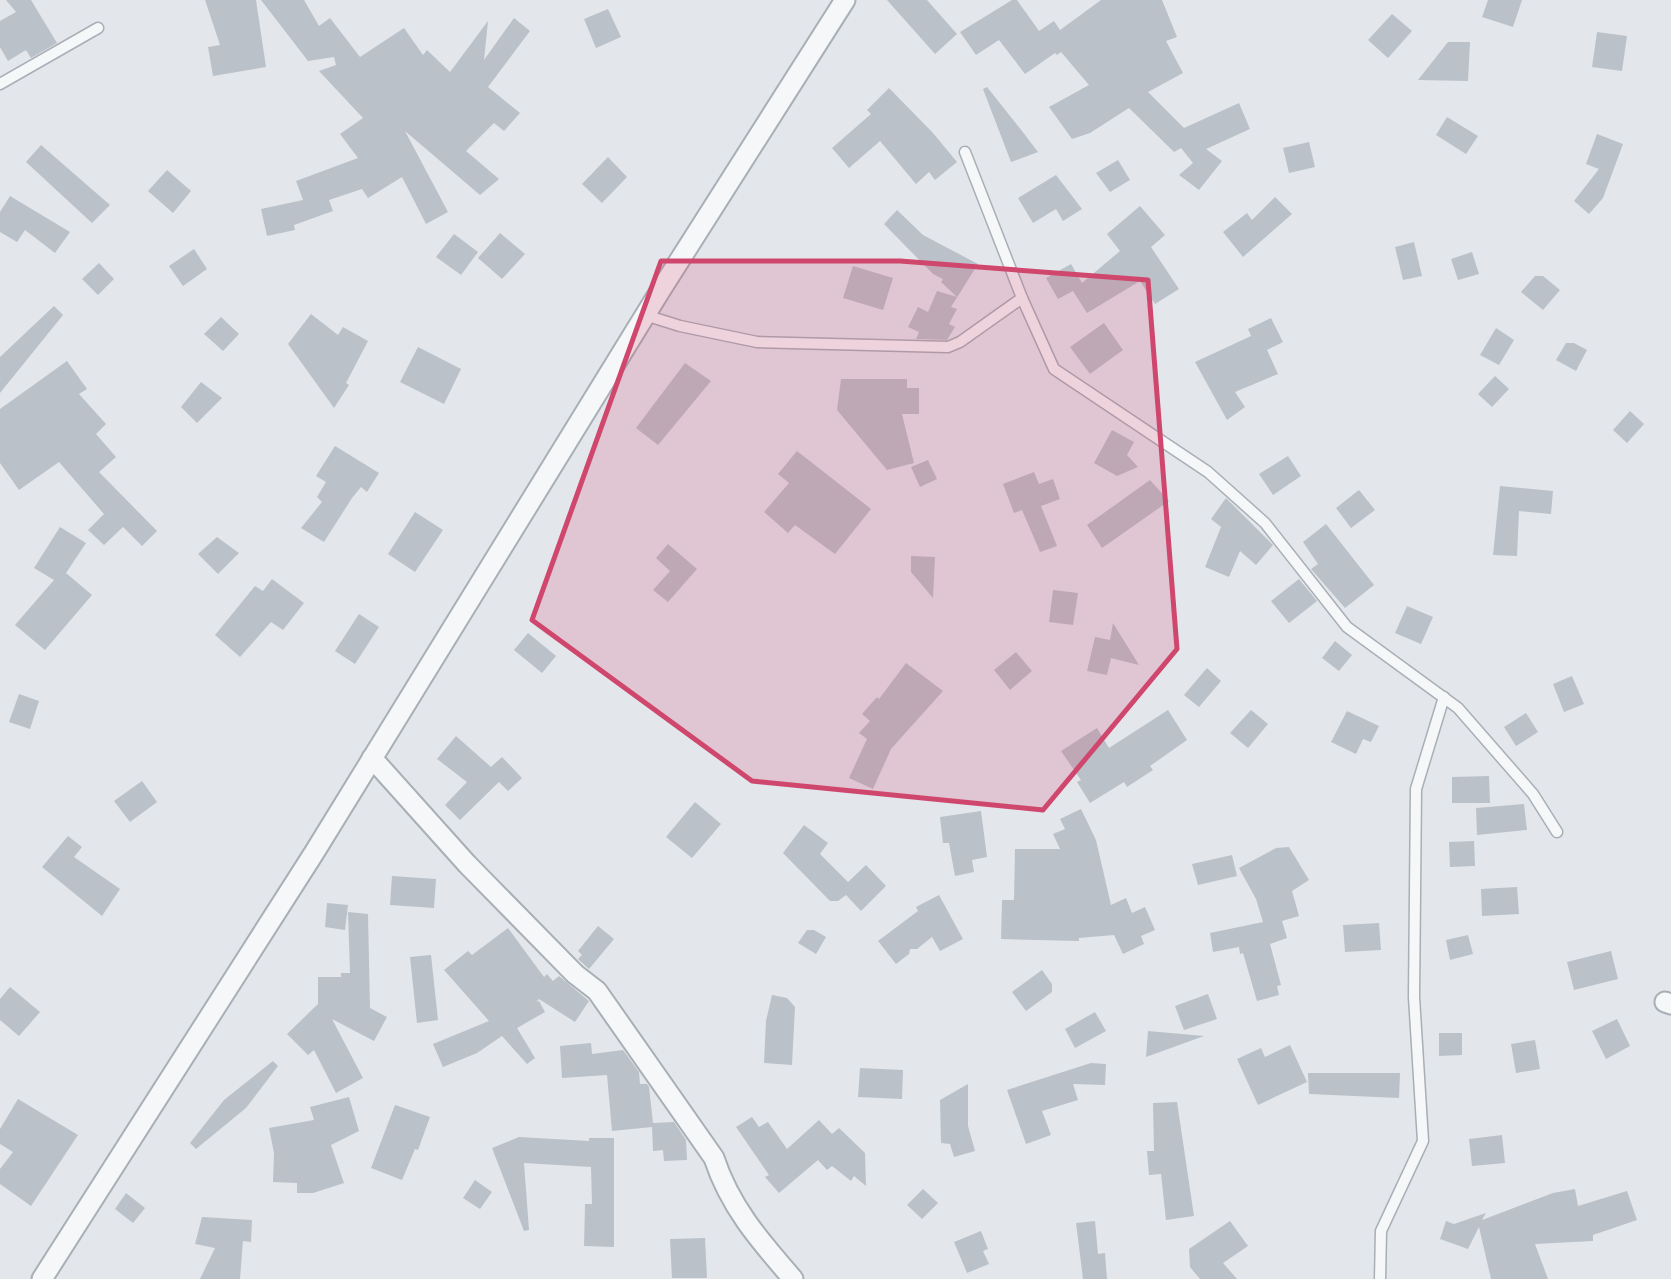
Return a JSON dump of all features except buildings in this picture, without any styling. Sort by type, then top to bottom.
[{"type":"street","points":[[42,1279],[372,758],[645,315],[845,0]]},
{"type":"street","points":[[372,758],[467,864],[575,974],[597,991],[715,1158],[724,1190],[765,1247],[793,1279]]},
{"type":"lane","points":[[0,84],[98,28]]},
{"type":"lane","points":[[965,152],[1022,298],[1054,369],[1208,472],[1265,523],[1346,627],[1458,708],[1533,794],[1557,832]]},
{"type":"lane","points":[[645,315],[680,326],[757,342],[948,347],[1022,298]]},
{"type":"lane","points":[[1380,1279],[1381,1231],[1423,1141],[1414,997],[1416,789],[1444,697]]},
{"type":"highlighted area","points":[[661,261],[900,261],[1148,280],[1177,649],[1043,810],[752,781],[532,620]]}]
